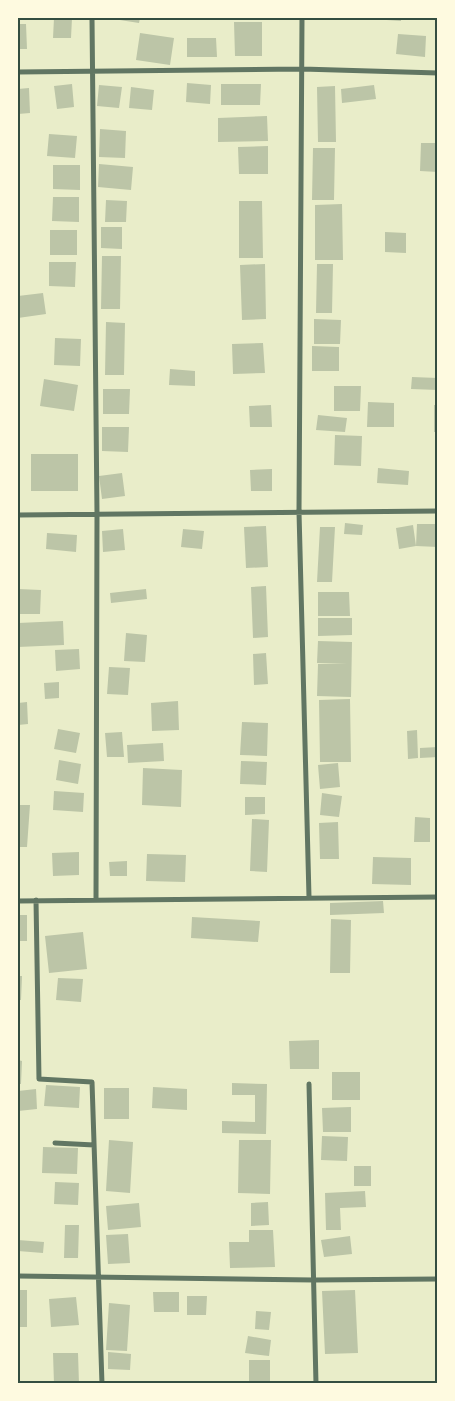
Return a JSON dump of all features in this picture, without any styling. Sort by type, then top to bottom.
[{"type":"street","points":[[92,18],[91,71],[97,514],[96,900]]},
{"type":"street","points":[[302,18],[299,512],[309,897]]},
{"type":"street","points":[[18,72],[302,69],[438,73]]},
{"type":"street","points":[[18,515],[438,511]]},
{"type":"street","points":[[18,901],[438,897]]},
{"type":"street","points":[[36,900],[39,1079],[92,1082],[102,1384]]},
{"type":"street","points":[[309,1084],[316,1384]]},
{"type":"street","points":[[55,1142],[94,1145]]},
{"type":"street","points":[[18,1276],[438,1280]]},
{"type":"building","points":[[54,18],[72,18],[71,38],[53,38]]},
{"type":"building","points":[[107,18],[140,18],[139,23]]},
{"type":"building","points":[[401,18],[401,21],[372,19]]},
{"type":"building","points":[[234,22],[262,22],[262,56],[235,56]]},
{"type":"building","points":[[18,24],[26,24],[27,49],[18,49]]},
{"type":"building","points":[[140,33],[174,38],[170,65],[136,60]]},
{"type":"building","points":[[398,34],[426,36],[425,57],[396,54]]},
{"type":"building","points":[[187,38],[216,38],[217,57],[187,57]]},
{"type":"building","points":[[187,83],[211,85],[210,104],[186,102]]},
{"type":"building","points":[[72,84],[74,107],[57,109],[54,86]]},
{"type":"building","points":[[221,84],[261,84],[260,105],[221,105]]},
{"type":"building","points":[[99,85],[122,87],[119,108],[97,106]]},
{"type":"building","points":[[374,85],[376,99],[342,103],[341,89]]},
{"type":"building","points":[[335,86],[336,142],[318,142],[317,87]]},
{"type":"building","points":[[131,87],[154,90],[152,110],[129,108]]},
{"type":"building","points":[[29,88],[30,113],[18,114],[18,89]]},
{"type":"building","points":[[267,116],[268,141],[218,142],[218,118]]},
{"type":"building","points":[[100,129],[126,131],[125,158],[99,157]]},
{"type":"building","points":[[49,134],[77,136],[75,158],[47,156]]},
{"type":"building","points":[[421,143],[438,143],[438,172],[420,171]]},
{"type":"building","points":[[268,146],[268,174],[239,174],[238,147]]},
{"type":"building","points":[[313,148],[335,148],[334,200],[312,200]]},
{"type":"building","points":[[99,164],[133,167],[131,190],[98,187]]},
{"type":"building","points":[[53,165],[80,165],[80,190],[53,189]]},
{"type":"building","points":[[53,197],[79,197],[79,222],[52,221]]},
{"type":"building","points":[[106,200],[127,201],[126,222],[105,222]]},
{"type":"building","points":[[239,201],[262,201],[263,258],[239,258]]},
{"type":"building","points":[[342,204],[343,260],[315,260],[315,205]]},
{"type":"building","points":[[101,227],[122,227],[122,249],[101,248]]},
{"type":"building","points":[[50,230],[77,230],[77,255],[50,255]]},
{"type":"building","points":[[385,232],[406,233],[406,253],[385,252]]},
{"type":"building","points":[[102,256],[121,256],[120,309],[101,309]]},
{"type":"building","points":[[49,262],[76,262],[75,287],[49,286]]},
{"type":"building","points":[[265,264],[266,319],[242,320],[240,265]]},
{"type":"building","points":[[317,264],[333,264],[332,313],[316,313]]},
{"type":"building","points":[[43,293],[46,314],[18,318],[18,296]]},
{"type":"building","points":[[314,319],[341,320],[340,344],[314,344]]},
{"type":"building","points":[[106,322],[125,323],[124,375],[105,375]]},
{"type":"building","points":[[55,338],[81,339],[80,366],[54,365]]},
{"type":"building","points":[[263,343],[265,373],[233,374],[232,344]]},
{"type":"building","points":[[312,346],[339,347],[339,371],[312,371]]},
{"type":"building","points":[[170,369],[195,371],[195,386],[169,385]]},
{"type":"building","points":[[412,377],[438,378],[438,390],[411,389]]},
{"type":"building","points":[[44,379],[78,385],[74,411],[40,406]]},
{"type":"building","points":[[334,386],[361,386],[360,411],[334,411]]},
{"type":"building","points":[[103,389],[130,389],[129,414],[103,414]]},
{"type":"building","points":[[368,402],[394,403],[394,427],[367,427]]},
{"type":"building","points":[[271,405],[272,427],[250,427],[249,406]]},
{"type":"building","points":[[434,405],[438,405],[438,432],[434,432]]},
{"type":"building","points":[[318,415],[347,418],[345,432],[316,430]]},
{"type":"building","points":[[102,427],[129,427],[128,452],[102,451]]},
{"type":"building","points":[[335,435],[362,436],[361,466],[334,465]]},
{"type":"building","points":[[31,454],[78,454],[78,491],[31,491]]},
{"type":"building","points":[[378,468],[409,471],[408,485],[377,483]]},
{"type":"building","points":[[272,469],[272,491],[251,491],[250,470]]},
{"type":"building","points":[[122,473],[125,496],[102,499],[99,476]]},
{"type":"building","points":[[345,523],[363,525],[362,535],[344,534]]},
{"type":"building","points":[[417,524],[438,524],[438,547],[416,546]]},
{"type":"building","points":[[413,525],[416,546],[399,549],[396,528]]},
{"type":"building","points":[[266,526],[268,567],[246,568],[244,527]]},
{"type":"building","points":[[320,527],[335,527],[332,582],[317,582]]},
{"type":"building","points":[[123,529],[125,550],[103,552],[102,531]]},
{"type":"building","points":[[183,529],[204,531],[202,549],[181,547]]},
{"type":"building","points":[[47,533],[77,535],[76,552],[46,549]]},
{"type":"building","points":[[266,586],[268,637],[253,638],[251,587]]},
{"type":"building","points":[[18,589],[41,590],[40,614],[18,614]]},
{"type":"building","points":[[146,589],[147,599],[111,603],[110,593]]},
{"type":"building","points":[[318,592],[349,592],[350,616],[318,616]]},
{"type":"building","points":[[318,618],[352,618],[352,635],[318,636]]},
{"type":"building","points":[[63,621],[64,645],[18,647],[18,623]]},
{"type":"building","points":[[126,633],[147,635],[145,662],[124,661]]},
{"type":"building","points":[[318,641],[352,642],[351,697],[317,696],[318,664],[347,664],[317,663]]},
{"type":"building","points":[[79,649],[80,669],[56,671],[55,650]]},
{"type":"building","points":[[266,653],[268,684],[254,685],[253,654]]},
{"type":"building","points":[[109,667],[130,668],[128,695],[107,694]]},
{"type":"building","points":[[59,682],[59,698],[45,699],[44,683]]},
{"type":"building","points":[[350,699],[351,762],[320,762],[319,700]]},
{"type":"building","points":[[178,701],[179,730],[152,731],[151,703]]},
{"type":"building","points":[[27,702],[28,724],[18,725],[18,703]]},
{"type":"building","points":[[242,722],[268,723],[267,756],[240,755]]},
{"type":"building","points":[[58,729],[80,733],[76,753],[54,749]]},
{"type":"building","points":[[417,730],[418,758],[408,759],[407,731]]},
{"type":"building","points":[[122,732],[124,757],[107,757],[105,733]]},
{"type":"building","points":[[163,743],[164,761],[128,763],[127,745]]},
{"type":"building","points":[[438,747],[438,757],[420,758],[420,748]]},
{"type":"building","points":[[59,760],[81,764],[78,784],[56,780]]},
{"type":"building","points":[[241,761],[267,762],[266,785],[240,784]]},
{"type":"building","points":[[338,763],[340,787],[320,789],[318,765]]},
{"type":"building","points":[[143,768],[182,770],[181,807],[142,805]]},
{"type":"building","points":[[54,791],[84,793],[83,812],[53,810]]},
{"type":"building","points":[[322,793],[342,796],[339,817],[320,815]]},
{"type":"building","points":[[245,797],[265,797],[265,814],[245,815]]},
{"type":"building","points":[[18,805],[30,805],[27,847],[18,847]]},
{"type":"building","points":[[415,817],[430,818],[430,842],[414,842]]},
{"type":"building","points":[[252,819],[269,820],[267,872],[250,871]]},
{"type":"building","points":[[338,822],[339,859],[320,859],[319,823]]},
{"type":"building","points":[[79,852],[79,875],[53,876],[52,853]]},
{"type":"building","points":[[147,854],[186,855],[185,882],[146,881]]},
{"type":"building","points":[[373,857],[411,858],[411,885],[372,884]]},
{"type":"building","points":[[127,861],[127,876],[110,876],[109,862]]},
{"type":"building","points":[[383,901],[384,913],[330,915],[330,903]]},
{"type":"building","points":[[18,915],[27,915],[27,941],[18,941]]},
{"type":"building","points":[[192,917],[260,921],[258,942],[191,938]]},
{"type":"building","points":[[331,919],[351,920],[350,973],[330,973]]},
{"type":"building","points":[[83,932],[87,969],[49,973],[45,936]]},
{"type":"building","points":[[18,976],[22,976],[21,1000],[18,1000]]},
{"type":"building","points":[[58,978],[83,979],[81,1002],[56,1000]]},
{"type":"building","points":[[319,1040],[319,1069],[290,1069],[289,1041]]},
{"type":"building","points":[[18,1060],[22,1061],[21,1084],[18,1084]]},
{"type":"building","points":[[332,1072],[360,1072],[360,1100],[332,1100]]},
{"type":"building","points":[[232,1083],[267,1084],[266,1134],[222,1133],[222,1121],[255,1122],[255,1095],[232,1095]]},
{"type":"building","points":[[46,1085],[80,1087],[79,1108],[44,1106]]},
{"type":"building","points":[[153,1087],[187,1089],[187,1110],[152,1108]]},
{"type":"building","points":[[104,1088],[129,1088],[129,1119],[104,1119]]},
{"type":"building","points":[[36,1089],[37,1109],[18,1111],[18,1091]]},
{"type":"building","points":[[351,1107],[351,1132],[323,1132],[322,1108]]},
{"type":"building","points":[[322,1136],[348,1137],[347,1161],[321,1160]]},
{"type":"building","points":[[109,1140],[133,1142],[130,1193],[106,1191]]},
{"type":"building","points":[[239,1140],[271,1140],[270,1194],[238,1193]]},
{"type":"building","points":[[43,1147],[78,1148],[77,1174],[42,1173]]},
{"type":"building","points":[[354,1166],[371,1166],[371,1186],[354,1186]]},
{"type":"building","points":[[55,1182],[79,1183],[78,1205],[54,1204]]},
{"type":"building","points":[[365,1191],[366,1207],[340,1208],[341,1230],[326,1230],[325,1193]]},
{"type":"building","points":[[268,1202],[269,1225],[251,1226],[251,1203]]},
{"type":"building","points":[[139,1203],[141,1227],[108,1230],[106,1206]]},
{"type":"building","points":[[65,1225],[79,1225],[78,1258],[64,1258]]},
{"type":"building","points":[[249,1230],[273,1230],[275,1267],[230,1268],[229,1242],[249,1242]]},
{"type":"building","points":[[128,1234],[130,1263],[108,1264],[106,1235]]},
{"type":"building","points":[[350,1236],[352,1254],[324,1257],[321,1240]]},
{"type":"building","points":[[18,1240],[44,1242],[43,1253],[18,1251]]},
{"type":"building","points":[[18,1290],[27,1290],[27,1327],[18,1327]]},
{"type":"building","points":[[355,1290],[358,1353],[325,1354],[322,1291]]},
{"type":"building","points":[[153,1292],[179,1292],[179,1312],[154,1312]]},
{"type":"building","points":[[187,1296],[207,1296],[206,1315],[187,1315]]},
{"type":"building","points":[[76,1297],[79,1325],[51,1327],[49,1299]]},
{"type":"building","points":[[109,1303],[130,1305],[127,1351],[106,1350]]},
{"type":"building","points":[[256,1311],[271,1312],[269,1330],[255,1329]]},
{"type":"building","points":[[248,1336],[271,1340],[269,1356],[245,1353]]},
{"type":"building","points":[[108,1352],[131,1354],[130,1370],[108,1369]]},
{"type":"building","points":[[53,1353],[78,1353],[79,1384],[54,1384]]},
{"type":"building","points":[[249,1360],[270,1360],[270,1384],[249,1384]]}]
